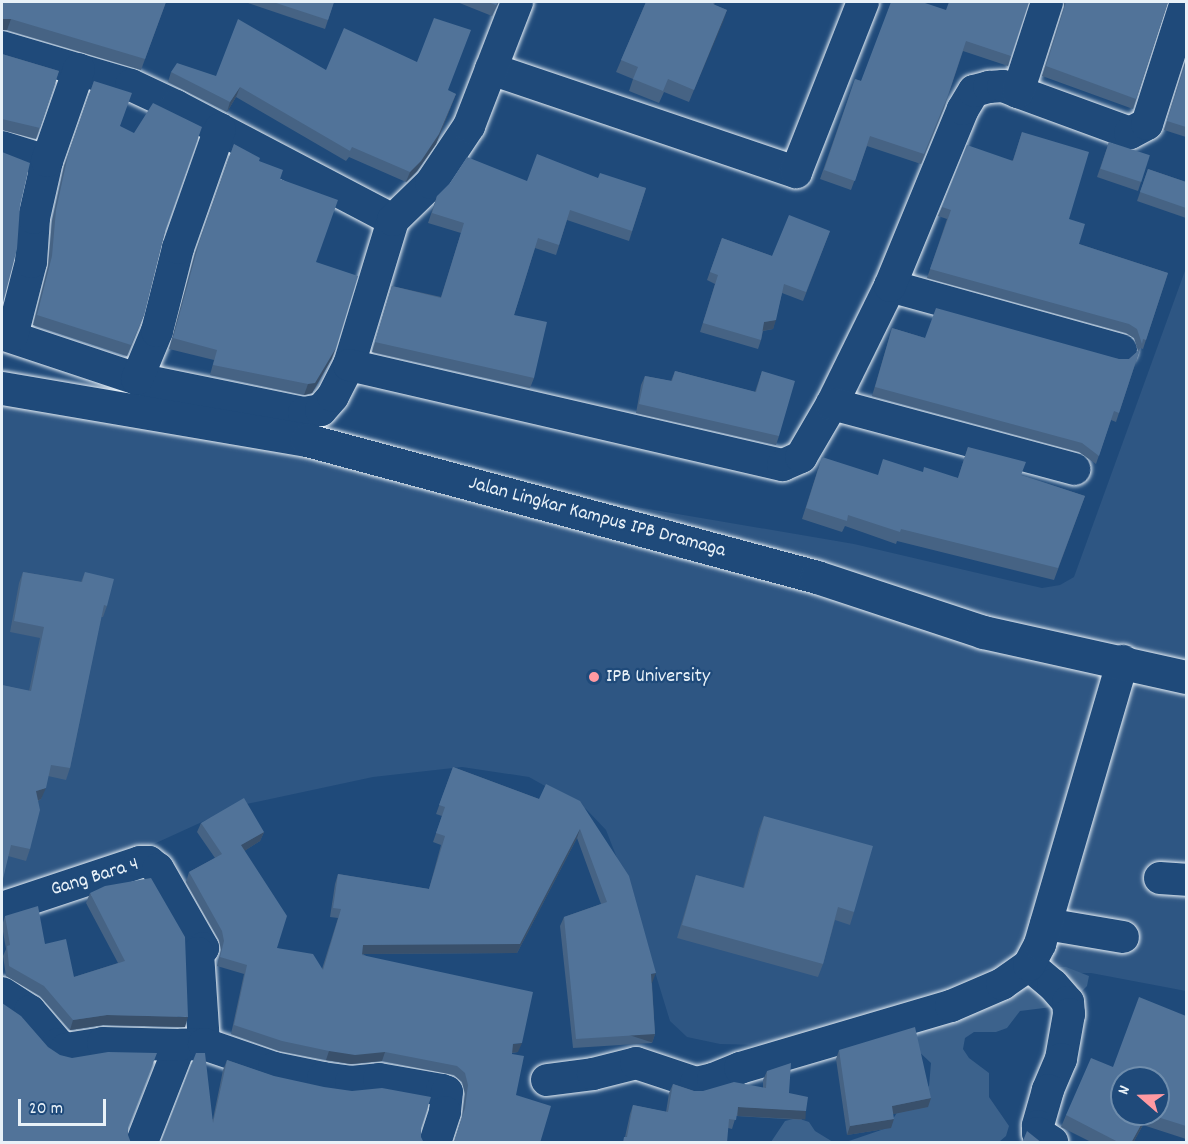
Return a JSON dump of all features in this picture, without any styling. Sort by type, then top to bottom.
[{"type":"street","points":[[79,69],[47,161],[34,218],[31,262],[7,335],[137,380],[304,413],[321,410],[333,396],[349,365],[393,220],[430,183],[469,126],[517,2]]},
{"type":"street","points":[[491,69],[796,172],[863,2]]},
{"type":"street","points":[[1018,92],[1047,2]]},
{"type":"street","points":[[349,365],[783,465],[801,457],[832,404],[890,286],[963,110],[974,91],[1003,86],[1130,133],[1147,124],[1186,2]]},
{"type":"street","points":[[2,47],[130,85],[220,129],[393,220]]},
{"type":"street","points":[[137,380],[157,331],[178,248],[220,129]]},
{"type":"street","points":[[2,147],[47,161]]},
{"type":"street","points":[[890,286],[1121,350]]},
{"type":"street","name":"Jalan Lingkar Kampus IPB Dramaga","points":[[2,388],[308,440],[817,577],[983,632],[1124,661],[1186,677]]},
{"type":"street","points":[[832,404],[1074,470]]},
{"type":"street","points":[[547,1080],[593,1074],[636,1064],[696,1083],[951,1006],[1002,984],[1029,965],[1040,945],[1124,661]]},
{"type":"street","name":"Gang Bara 4","points":[[2,908],[140,862],[150,862],[158,869],[203,948],[198,953],[192,1045],[142,1143]]},
{"type":"street","points":[[1046,924],[1124,937]]},
{"type":"street","points":[[1029,965],[1053,985],[1068,1002],[1069,1014],[1062,1059],[1048,1090],[1038,1126],[1038,1133],[1052,1143]]},
{"type":"street","points":[[2,993],[30,1011],[58,1044],[66,1048],[103,1043],[192,1045],[274,1068],[323,1078],[351,1082],[367,1078],[379,1079],[442,1090],[447,1092],[446,1105],[435,1143]]},
{"type":"shaded area","name":"IPB University","points":[[1186,268],[1186,991],[1091,973],[1029,974],[844,1026],[761,1045],[720,1044],[687,1037],[670,1021],[631,894],[606,830],[586,809],[529,777],[462,767],[373,777],[237,806],[64,885],[2,906],[2,399],[854,544],[1042,588],[1060,585],[1074,577]]},
{"type":"shaded area","points":[[1051,967],[1066,967],[1089,976],[1087,986],[1080,993],[1052,1007],[1020,1011],[1007,1028],[996,1032],[974,1032],[965,1038],[963,1049],[969,1058],[989,1073],[989,1097],[1009,1126],[1006,1136],[999,1142],[846,1142],[887,1128],[900,1108],[929,1086],[931,1063],[915,1048],[888,1012],[900,1004]]},
{"type":"shaded area","points":[[797,1118],[809,1122],[815,1131],[833,1142],[771,1142],[785,1121]]},
{"type":"building","points":[[2,2],[166,2],[145,59],[11,19],[2,19]]},
{"type":"building","points":[[273,2],[334,2],[328,20]]},
{"type":"building","points":[[646,2],[714,2],[713,4],[727,10],[694,90],[668,79],[663,91],[633,79],[638,67],[621,60]]},
{"type":"building","points":[[891,2],[922,2],[946,10],[949,2],[1029,2],[1011,56],[966,41],[947,98],[924,154],[870,136],[855,181],[824,170],[855,79],[861,81]]},
{"type":"building","points":[[1066,2],[1168,2],[1136,99],[1046,66]]},
{"type":"building","points":[[434,18],[471,30],[448,90],[456,94],[439,134],[421,161],[410,172],[352,147],[350,151],[240,87],[230,102],[171,72],[177,63],[216,76],[238,19],[326,70],[344,28],[417,62]]},
{"type":"building","points":[[2,54],[59,71],[40,128],[2,119]]},
{"type":"building","points":[[1186,61],[1186,127],[1167,121]]},
{"type":"building","points":[[94,81],[132,93],[120,126],[134,133],[153,103],[202,127],[165,231],[144,315],[131,345],[37,315],[52,256],[56,210],[68,155]]},
{"type":"building","points":[[1022,132],[1089,152],[1069,219],[1085,224],[1079,244],[1168,273],[1146,340],[1143,339],[1142,344],[1137,329],[1129,324],[930,269],[951,210],[942,207],[967,145],[1013,161]]},
{"type":"building","points":[[1109,142],[1150,155],[1141,182],[1100,169]]},
{"type":"building","points":[[234,144],[260,158],[259,161],[283,170],[280,179],[338,200],[316,262],[358,276],[336,348],[315,383],[308,384],[213,365],[217,350],[173,338],[199,243]]},
{"type":"building","points":[[2,152],[30,163],[20,206],[17,249],[2,306]]},
{"type":"building","points":[[537,154],[598,178],[600,173],[646,188],[632,231],[570,210],[559,245],[538,238],[514,315],[547,322],[534,378],[375,342],[392,286],[441,298],[464,223],[432,213],[437,196],[450,183],[467,157],[527,181]]},
{"type":"building","points":[[1148,169],[1186,182],[1186,208],[1140,192]]},
{"type":"building","points":[[789,215],[830,231],[806,292],[784,284],[776,320],[764,322],[761,340],[703,323],[718,275],[710,272],[722,238],[772,256]]},
{"type":"building","points":[[936,308],[1119,359],[1129,359],[1140,349],[1119,413],[1114,411],[1099,456],[1082,443],[875,387],[892,328],[925,338]]},
{"type":"building","points":[[675,371],[756,392],[762,371],[795,381],[779,436],[639,404],[645,376],[672,381]]},
{"type":"building","points":[[968,447],[1026,462],[1021,475],[1085,496],[1058,568],[901,529],[900,532],[848,515],[847,521],[806,508],[822,457],[878,475],[883,459],[923,472],[924,467],[958,478]]},
{"type":"building","points":[[23,572],[82,582],[85,572],[114,579],[107,606],[104,605],[70,768],[51,765],[46,788],[36,791],[40,810],[30,849],[11,845],[2,880],[2,685],[31,691],[44,627],[14,621]]},
{"type":"building","points":[[453,767],[539,799],[546,784],[580,801],[629,876],[656,973],[651,974],[655,1034],[576,1039],[564,917],[607,902],[580,829],[520,944],[363,945],[362,955],[533,992],[522,1043],[513,1044],[512,1054],[524,1056],[516,1095],[551,1106],[540,1143],[453,1143],[465,1108],[468,1085],[465,1073],[457,1066],[385,1052],[355,1055],[329,1051],[282,1041],[234,1025],[247,965],[220,957],[224,941],[222,931],[189,872],[222,854],[201,823],[244,798],[264,832],[241,845],[287,916],[277,948],[313,954],[323,970],[341,909],[333,908],[338,874],[429,889],[445,836],[436,833],[445,807],[439,805]]},
{"type":"building","points":[[764,816],[873,846],[854,912],[838,907],[823,964],[682,925],[696,875],[744,888]]},
{"type":"building","points":[[151,878],[185,937],[188,1017],[107,1015],[73,1020],[44,986],[9,966],[7,946],[10,945],[5,916],[38,906],[45,944],[66,939],[74,977],[125,961],[90,893],[105,886]]},
{"type":"building","points":[[1139,997],[1186,1016],[1186,1126],[1170,1121],[1170,1066],[1113,1066]]},
{"type":"building","points":[[2,1003],[21,1016],[48,1047],[60,1055],[72,1058],[108,1052],[157,1053],[128,1127],[131,1143],[2,1143]]},
{"type":"building","points":[[915,1027],[931,1098],[892,1106],[894,1119],[850,1126],[839,1050]]},
{"type":"building","points":[[196,1053],[205,1053],[213,1123],[227,1060],[274,1076],[324,1087],[352,1091],[382,1088],[431,1097],[421,1128],[424,1143],[160,1143]]},
{"type":"building","points":[[1091,1058],[1111,1066],[1110,1126],[1140,1126],[1131,1143],[1120,1143],[1066,1115]]},
{"type":"building","points":[[791,1063],[789,1093],[808,1097],[806,1111],[738,1107],[736,1120],[729,1119],[727,1143],[623,1143],[624,1137],[627,1137],[633,1105],[668,1112],[673,1084],[694,1091],[703,1091],[734,1082],[766,1088],[767,1071]]},
{"type":"building","points":[[1027,1131],[1042,1143],[1022,1143]]},
{"type":"place","name":"IPB University","points":[[594,677]]}]
